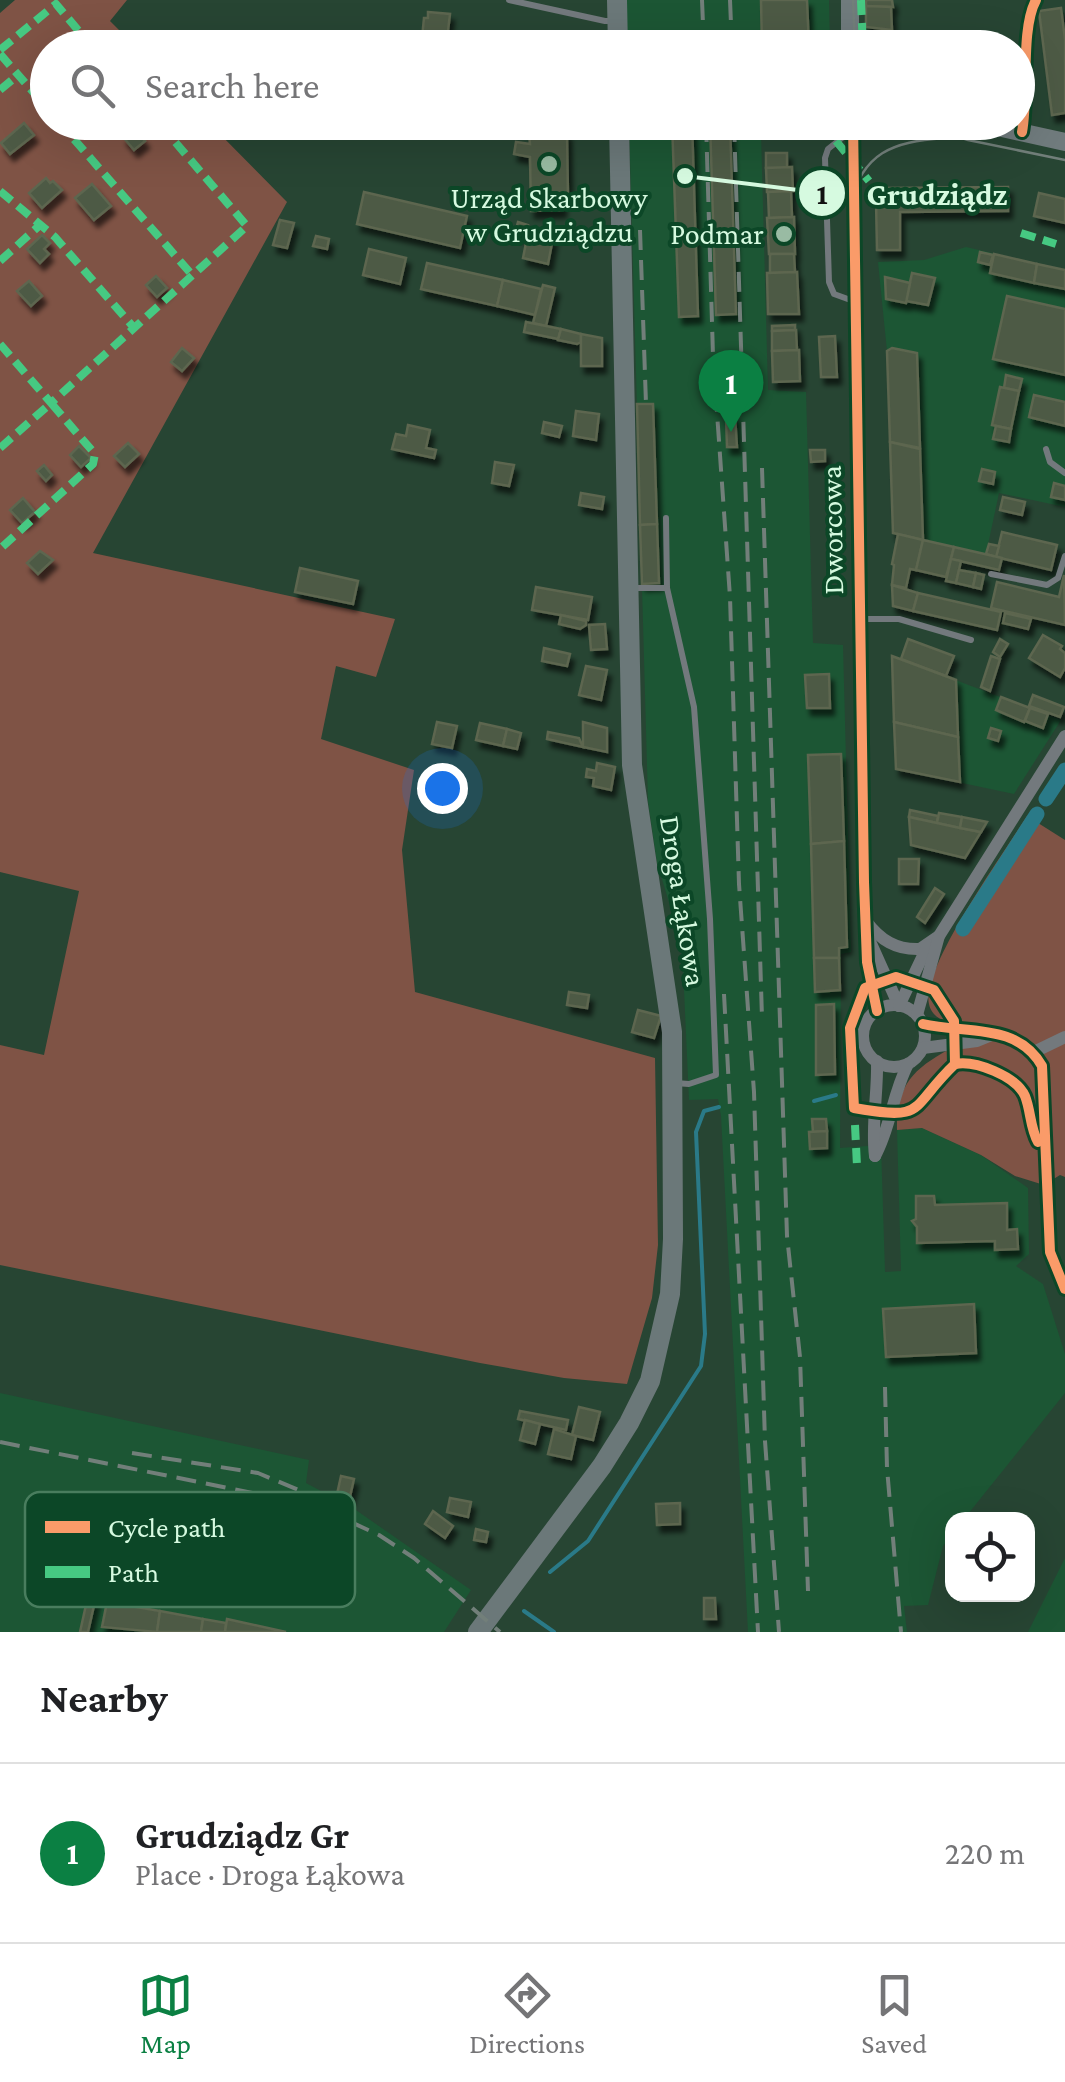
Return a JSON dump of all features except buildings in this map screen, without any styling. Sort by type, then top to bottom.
[{"type":"main road","name":"Droga Łąkowa","points":[[478,1632],[630,1423],[650,1381],[670,1294],[672,1032],[632,766],[620,140]]},
{"type":"street","points":[[850,0],[850,30]]},
{"type":"street","points":[[1029,30],[1036,0]]},
{"type":"street","points":[[1035,135],[1065,142]]},
{"type":"street","name":"Dworcowa","points":[[853,140],[858,619],[867,962],[877,1010]]},
{"type":"street","points":[[899,1006],[933,941],[1065,736]]},
{"type":"street","points":[[866,920],[884,941],[898,948],[912,950],[933,941]]},
{"type":"street","name":"Dworcowa","points":[[868,937],[899,1006]]},
{"type":"street","points":[[878,1062],[872,1136],[875,1156],[884,1139],[892,1100],[908,1064],[923,1048],[926,1038],[920,1020],[933,941]]},
{"type":"street","points":[[908,1064],[892,1067],[878,1062],[866,1050],[868,1019],[877,1010],[899,1006],[944,1029],[977,1029],[1023,1042],[1034,1052],[1045,1083],[1050,1252],[1065,1288]]},
{"type":"street","points":[[923,1048],[977,1041],[994,1034]]},
{"type":"street","points":[[1034,1052],[1065,1037]]},
{"type":"lane","points":[[509,0],[605,21],[617,10]]},
{"type":"lane","points":[[838,140],[828,149],[825,192],[829,282],[834,294],[856,302]]},
{"type":"lane","points":[[1046,450],[1050,462],[1065,472]]},
{"type":"lane","points":[[666,518],[667,588],[694,707],[710,919],[716,1075],[689,1084],[674,1083]]},
{"type":"lane","points":[[991,574],[1047,585],[1058,578],[1065,556]]},
{"type":"lane","points":[[629,588],[667,588]]},
{"type":"lane","points":[[858,619],[899,618],[971,640]]},
{"type":"shaded area","points":[[15,0],[127,0],[110,21],[119,30],[30,30],[30,140],[226,140],[287,202],[93,553],[395,619],[376,677],[336,666],[321,739],[414,770],[402,850],[415,992],[655,1058],[658,1245],[652,1298],[627,1384],[480,1363],[0,1265],[0,1045],[44,1055],[79,891],[0,872],[0,13]]},
{"type":"shaded area","points":[[625,0],[829,0],[830,30],[626,30]]},
{"type":"shaded area","points":[[629,140],[761,140],[768,390],[806,392],[813,643],[843,645],[851,952],[841,954],[840,1148],[881,1145],[885,1272],[901,1271],[897,1130],[922,1128],[981,1155],[1028,1188],[1029,1254],[1016,1266],[1043,1284],[1065,1354],[1065,1393],[970,1512],[945,1512],[945,1544],[928,1605],[904,1606],[907,1632],[748,1632],[721,1116],[718,1099],[689,1100],[682,945],[657,863],[648,801]]},
{"type":"shaded area","points":[[966,247],[1065,270],[1065,507],[999,493],[986,554],[893,533],[887,351],[878,262],[924,260]]},
{"type":"shaded area","points":[[892,656],[1061,720],[1014,794],[896,769]]},
{"type":"shaded area","points":[[1027,816],[1065,840],[1065,1177],[1060,1175],[1044,1185],[1015,1176],[981,1155],[922,1128],[897,1130],[900,1102],[909,1081],[950,1049],[951,1025],[934,1014],[929,1004],[938,965],[967,910]]},
{"type":"shaded area","points":[[0,1393],[309,1460],[306,1483],[323,1492],[25,1492],[25,1607],[355,1607],[355,1509],[471,1590],[444,1632],[0,1632]]},
{"type":"shaded area","points":[[1065,1558],[1065,1632],[1028,1632]]},
{"type":"waterway","points":[[1046,799],[1065,770]]},
{"type":"waterway","points":[[963,929],[1037,814]]},
{"type":"waterway","points":[[814,1101],[836,1095]]},
{"type":"waterway","points":[[550,1572],[588,1541],[701,1366],[705,1334],[696,1132],[704,1111],[719,1107]]},
{"type":"waterway","points":[[524,1611],[554,1632]]},
{"type":"tram line","points":[[853,0],[854,30]]},
{"type":"tram line","points":[[848,140],[851,265]]},
{"type":"tram line","points":[[849,206],[862,173],[882,153],[930,140]]},
{"type":"tram line","points":[[968,140],[1065,160]]},
{"type":"railway","points":[[702,0],[703,30]]},
{"type":"railway","points":[[730,0],[731,30]]},
{"type":"railway","points":[[707,140],[713,356],[730,597],[739,884],[754,1092],[765,1441],[779,1632]]},
{"type":"railway","points":[[735,140],[762,1018]]},
{"type":"railway","points":[[640,230],[646,404]]},
{"type":"railway","points":[[762,468],[787,1236],[800,1357],[808,1591]]},
{"type":"railway","points":[[724,994],[758,1632]]},
{"type":"railway","points":[[885,1387],[887,1468],[901,1632]]},
{"type":"railway","points":[[0,1442],[248,1492]]},
{"type":"railway","points":[[132,1453],[258,1473],[303,1492]]},
{"type":"railway","points":[[355,1524],[414,1558],[500,1632]]},
{"type":"marked path","points":[[861,0],[862,30]]},
{"type":"marked path","points":[[0,50],[56,4],[78,30]]},
{"type":"marked path","points":[[0,54],[30,88]]},
{"type":"marked path","points":[[0,90],[18,75]]},
{"type":"marked path","points":[[75,140],[193,276]]},
{"type":"marked path","points":[[0,344],[51,403],[247,226],[173,140]]},
{"type":"marked path","points":[[836,141],[869,181]]},
{"type":"marked path","points":[[0,191],[55,237],[135,329]]},
{"type":"marked path","points":[[0,261],[40,225]]},
{"type":"marked path","points":[[1021,233],[1056,244]]},
{"type":"marked path","points":[[0,448],[51,403],[95,454],[93,464],[0,549]]},
{"type":"marked path","points":[[855,1125],[857,1166]]},
{"type":"cycle path","points":[[1028,30],[1036,0]]},
{"type":"cycle path","points":[[853,140],[864,882],[867,962],[877,1011]]},
{"type":"cycle path","points":[[896,977],[934,990],[954,1021],[955,1064],[915,1108],[906,1112],[854,1108],[850,1028],[865,988],[896,977]]},
{"type":"cycle path","points":[[923,1024],[1004,1036],[1019,1042],[1042,1066],[1050,1252],[1065,1289]]},
{"type":"cycle path","points":[[955,1064],[973,1064],[1013,1082],[1025,1096],[1038,1142]]},
{"type":"place","name":"Urząd Skarbowy w Grudziądzu","points":[[549,164]]},
{"type":"place","name":"Grudziądz","points":[[685,176]]},
{"type":"place","name":"Podmar","points":[[784,234]]},
{"type":"place","name":"Grudziądz Gr","points":[[731,432]]}]
